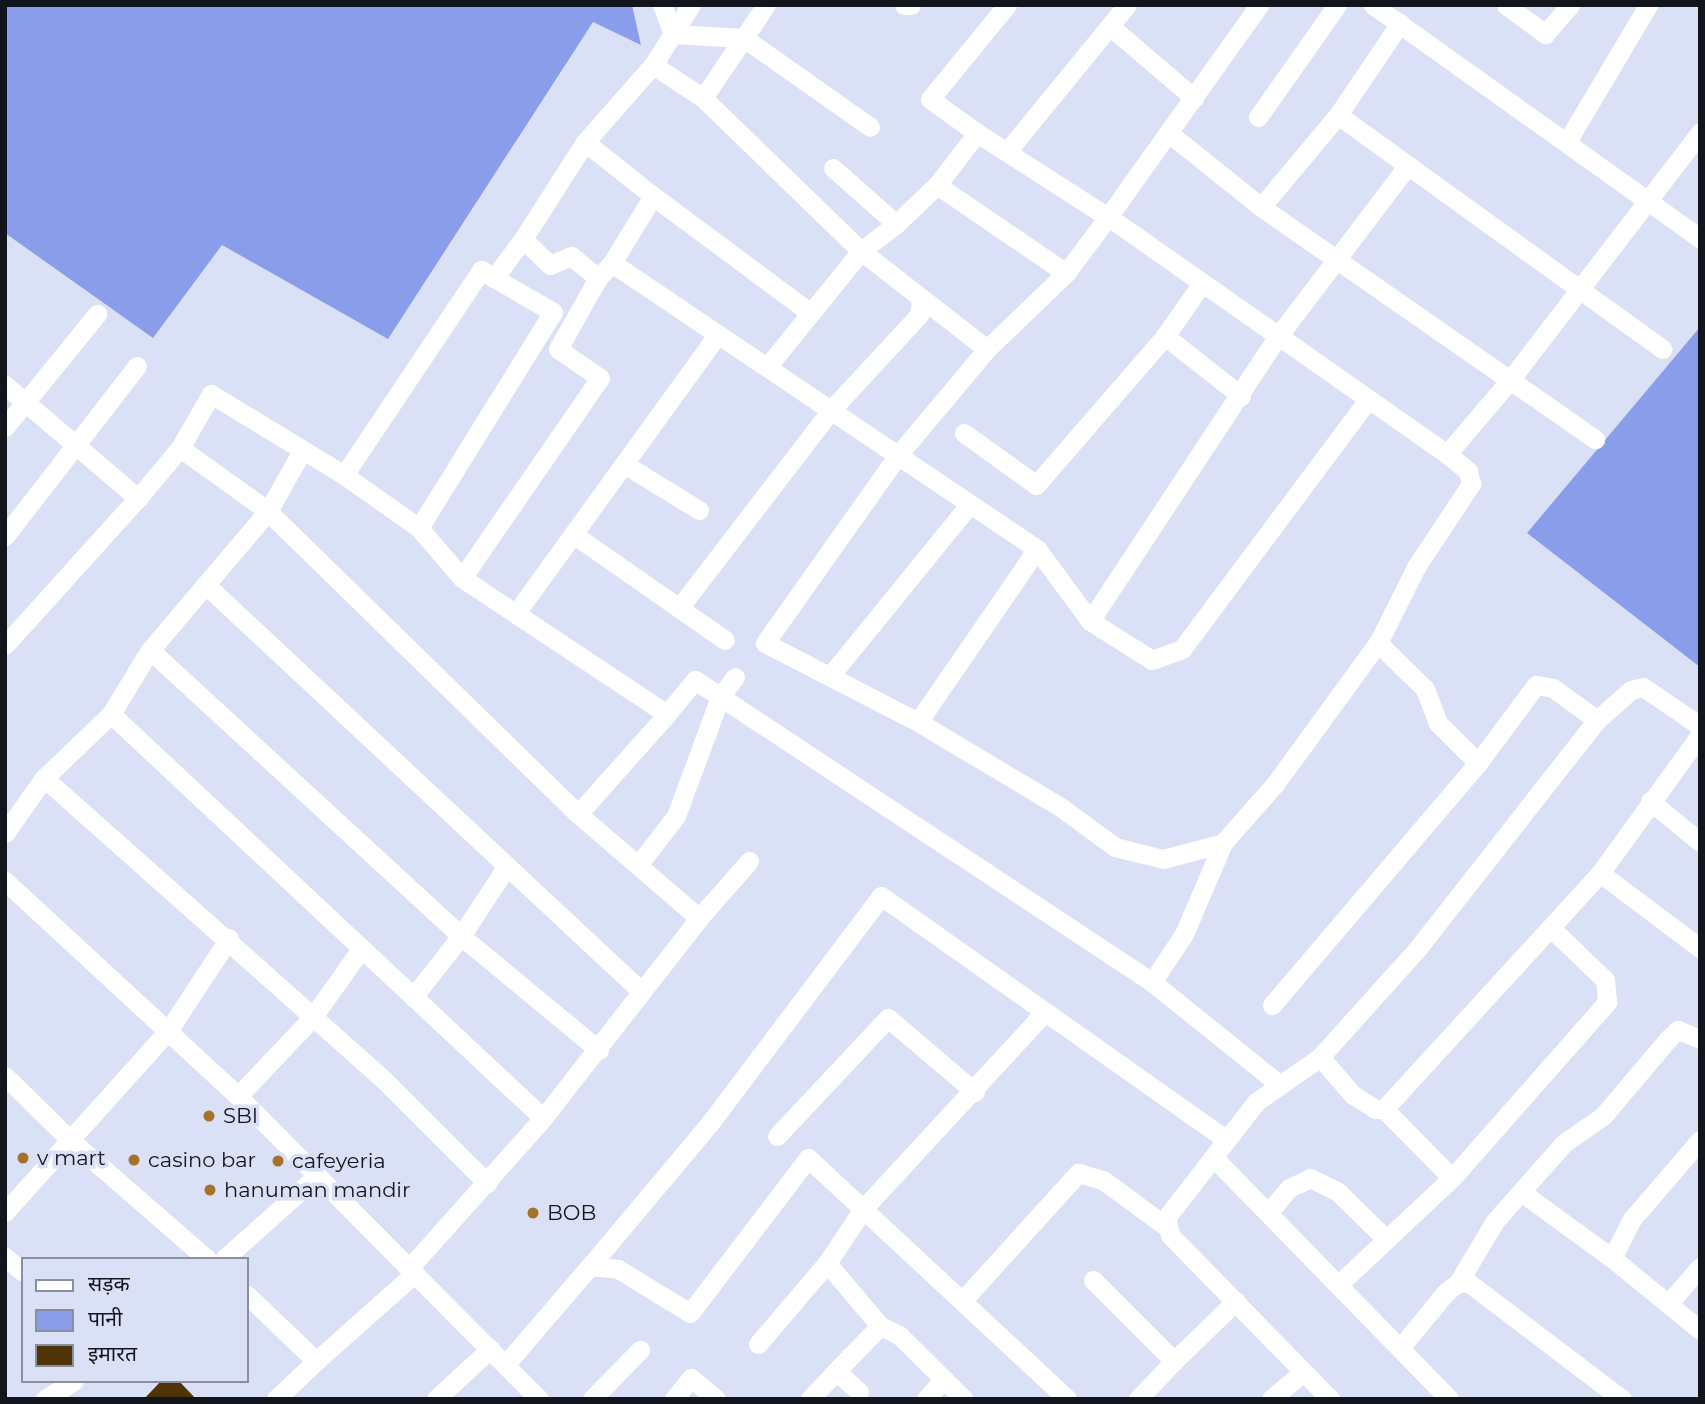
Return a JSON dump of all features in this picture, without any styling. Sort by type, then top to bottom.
[{"type":"street","points":[[662,5],[673,34]]},
{"type":"street","points":[[494,278],[523,239],[585,142],[653,65],[691,5]]},
{"type":"street","points":[[703,98],[766,5]]},
{"type":"street","points":[[904,5],[911,5]]},
{"type":"street","points":[[1007,5],[930,99],[977,133],[1009,149],[1108,217],[1200,286],[1468,471],[1467,494],[1416,567],[1378,643],[1275,784],[1223,843],[1184,934],[1152,982]]},
{"type":"street","points":[[1009,149],[1112,28],[1127,5]]},
{"type":"street","points":[[1223,843],[1163,859],[1115,847],[1059,806],[918,722],[765,643],[898,455],[987,349],[1066,273],[1170,134],[1259,5]]},
{"type":"street","points":[[1258,117],[1337,5]]},
{"type":"street","points":[[1373,5],[1568,140],[1700,238]]},
{"type":"street","points":[[1506,5],[1545,34],[1570,5]]},
{"type":"street","points":[[1568,140],[1647,6]]},
{"type":"street","points":[[1261,207],[1338,115],[1400,23]]},
{"type":"street","points":[[1112,28],[1194,98]]},
{"type":"street","points":[[673,34],[744,38],[870,127]]},
{"type":"street","points":[[653,65],[703,98],[861,251],[987,349]]},
{"type":"street","points":[[1338,115],[1406,168],[1661,349]]},
{"type":"street","points":[[1447,454],[1510,380],[1700,132]]},
{"type":"street","points":[[767,367],[861,251],[896,224],[937,185],[977,133]]},
{"type":"street","points":[[1170,134],[1261,207],[1595,439]]},
{"type":"street","points":[[585,142],[809,312]]},
{"type":"street","points":[[834,168],[896,224]]},
{"type":"street","points":[[1090,621],[1241,396],[1276,339],[1406,168]]},
{"type":"street","points":[[937,185],[1066,273]]},
{"type":"street","points":[[461,578],[600,378],[558,349],[598,278],[612,263],[653,196]]},
{"type":"street","points":[[523,239],[550,265],[571,256],[598,278]]},
{"type":"street","points":[[612,263],[1037,549],[1090,621],[1152,660],[1182,649],[1366,402]]},
{"type":"street","points":[[344,475],[481,270],[552,312],[419,528]]},
{"type":"street","points":[[964,433],[1036,485],[1165,336],[1200,286]]},
{"type":"street","points":[[679,608],[831,410],[919,315],[921,298]]},
{"type":"street","points":[[5,428],[97,314]]},
{"type":"street","points":[[516,614],[718,334]]},
{"type":"street","points":[[1165,336],[1241,396]]},
{"type":"street","points":[[5,536],[79,446],[136,366]]},
{"type":"street","points":[[5,384],[27,399],[138,498]]},
{"type":"street","points":[[5,645],[180,449],[211,394],[344,475],[419,528],[461,578],[667,714]]},
{"type":"street","points":[[180,449],[268,510],[578,814],[699,918]]},
{"type":"street","points":[[5,833],[44,778],[111,714],[150,650],[268,510],[302,451]]},
{"type":"street","points":[[624,464],[699,510]]},
{"type":"street","points":[[830,676],[970,504]]},
{"type":"street","points":[[573,534],[725,640]]},
{"type":"street","points":[[918,722],[1037,549]]},
{"type":"street","points":[[206,585],[641,991]]},
{"type":"street","points":[[1378,643],[1425,689],[1438,723],[1478,763]]},
{"type":"street","points":[[150,650],[461,936],[599,1050]]},
{"type":"street","points":[[638,866],[676,816],[720,697],[735,677]]},
{"type":"street","points":[[578,814],[695,680],[1152,982],[1280,1084]]},
{"type":"street","points":[[1272,1005],[1478,763],[1536,685],[1553,688],[1597,720]]},
{"type":"street","points":[[1164,1225],[1225,1139],[1280,1084],[1320,1057],[1418,948],[1597,720],[1631,690],[1643,687],[1700,726]]},
{"type":"street","points":[[111,714],[544,1118]]},
{"type":"street","points":[[1384,1109],[1553,930],[1600,873],[1700,735]]},
{"type":"street","points":[[44,778],[229,938],[312,1018],[384,1080],[487,1183]]},
{"type":"street","points":[[1650,801],[1700,842]]},
{"type":"street","points":[[275,1399],[412,1270],[544,1118],[699,918],[749,860]]},
{"type":"street","points":[[413,997],[461,936],[507,866]]},
{"type":"street","points":[[1600,873],[1700,948]]},
{"type":"street","points":[[5,881],[238,1096],[539,1399]]},
{"type":"street","points":[[505,1365],[710,1123],[881,896],[1225,1139]]},
{"type":"street","points":[[1340,1283],[1452,1178],[1607,1002],[1605,980],[1553,930]]},
{"type":"street","points":[[5,1212],[168,1031],[229,938]]},
{"type":"street","points":[[238,1096],[312,1018],[361,949]]},
{"type":"street","points":[[758,1344],[827,1263],[863,1209],[975,1092],[1045,1012]]},
{"type":"street","points":[[778,1136],[888,1018],[975,1092]]},
{"type":"street","points":[[1400,1348],[1458,1283],[1472,1251],[1564,1143],[1603,1116],[1678,1030],[1700,1039]]},
{"type":"street","points":[[1320,1057],[1353,1095],[1375,1109],[1384,1109],[1452,1178]]},
{"type":"street","points":[[5,1076],[69,1139],[206,1257]]},
{"type":"street","points":[[1612,1258],[1632,1219],[1700,1140]]},
{"type":"street","points":[[590,1266],[618,1269],[690,1313],[808,1158],[1068,1399]]},
{"type":"street","points":[[1214,1158],[1340,1283],[1448,1399]]},
{"type":"street","points":[[962,1301],[1078,1173],[1103,1180],[1164,1225],[1330,1399]]},
{"type":"street","points":[[227,1257],[318,1175]]},
{"type":"street","points":[[1269,1212],[1289,1188],[1310,1178],[1337,1191],[1386,1239]]},
{"type":"street","points":[[1521,1192],[1612,1258],[1700,1330]]},
{"type":"street","points":[[5,1256],[21,1270]]},
{"type":"street","points":[[827,1263],[880,1326],[900,1335],[964,1399]]},
{"type":"street","points":[[1668,1304],[1700,1267]]},
{"type":"street","points":[[1093,1280],[1174,1361]]},
{"type":"street","points":[[1458,1283],[1483,1291],[1622,1399]]},
{"type":"street","points":[[248,1296],[316,1361]]},
{"type":"street","points":[[1138,1399],[1236,1301]]},
{"type":"street","points":[[810,1399],[880,1326]]},
{"type":"street","points":[[436,1399],[490,1349]]},
{"type":"street","points":[[592,1399],[640,1350]]},
{"type":"street","points":[[836,1371],[859,1392]]},
{"type":"street","points":[[1271,1399],[1303,1372]]},
{"type":"street","points":[[674,1399],[691,1378],[716,1399]]},
{"type":"street","points":[[926,1399],[944,1379]]},
{"type":"street","points":[[46,1399],[71,1383]]},
{"type":"water","points":[[5,5],[632,5],[641,45],[593,22],[388,339],[222,245],[153,338],[5,233]]},
{"type":"water","points":[[1700,327],[1700,667],[1527,533]]},
{"type":"building","points":[[159,1383],[181,1383],[196,1399],[144,1399]]},
{"type":"place","name":"SBI","points":[[209,1116]]},
{"type":"place","name":"v mart","points":[[23,1158]]},
{"type":"place","name":"casino bar","points":[[134,1160]]},
{"type":"place","name":"cafeyeria","points":[[278,1161]]},
{"type":"place","name":"hanuman mandir","points":[[210,1190]]},
{"type":"place","name":"BOB","points":[[533,1213]]}]
